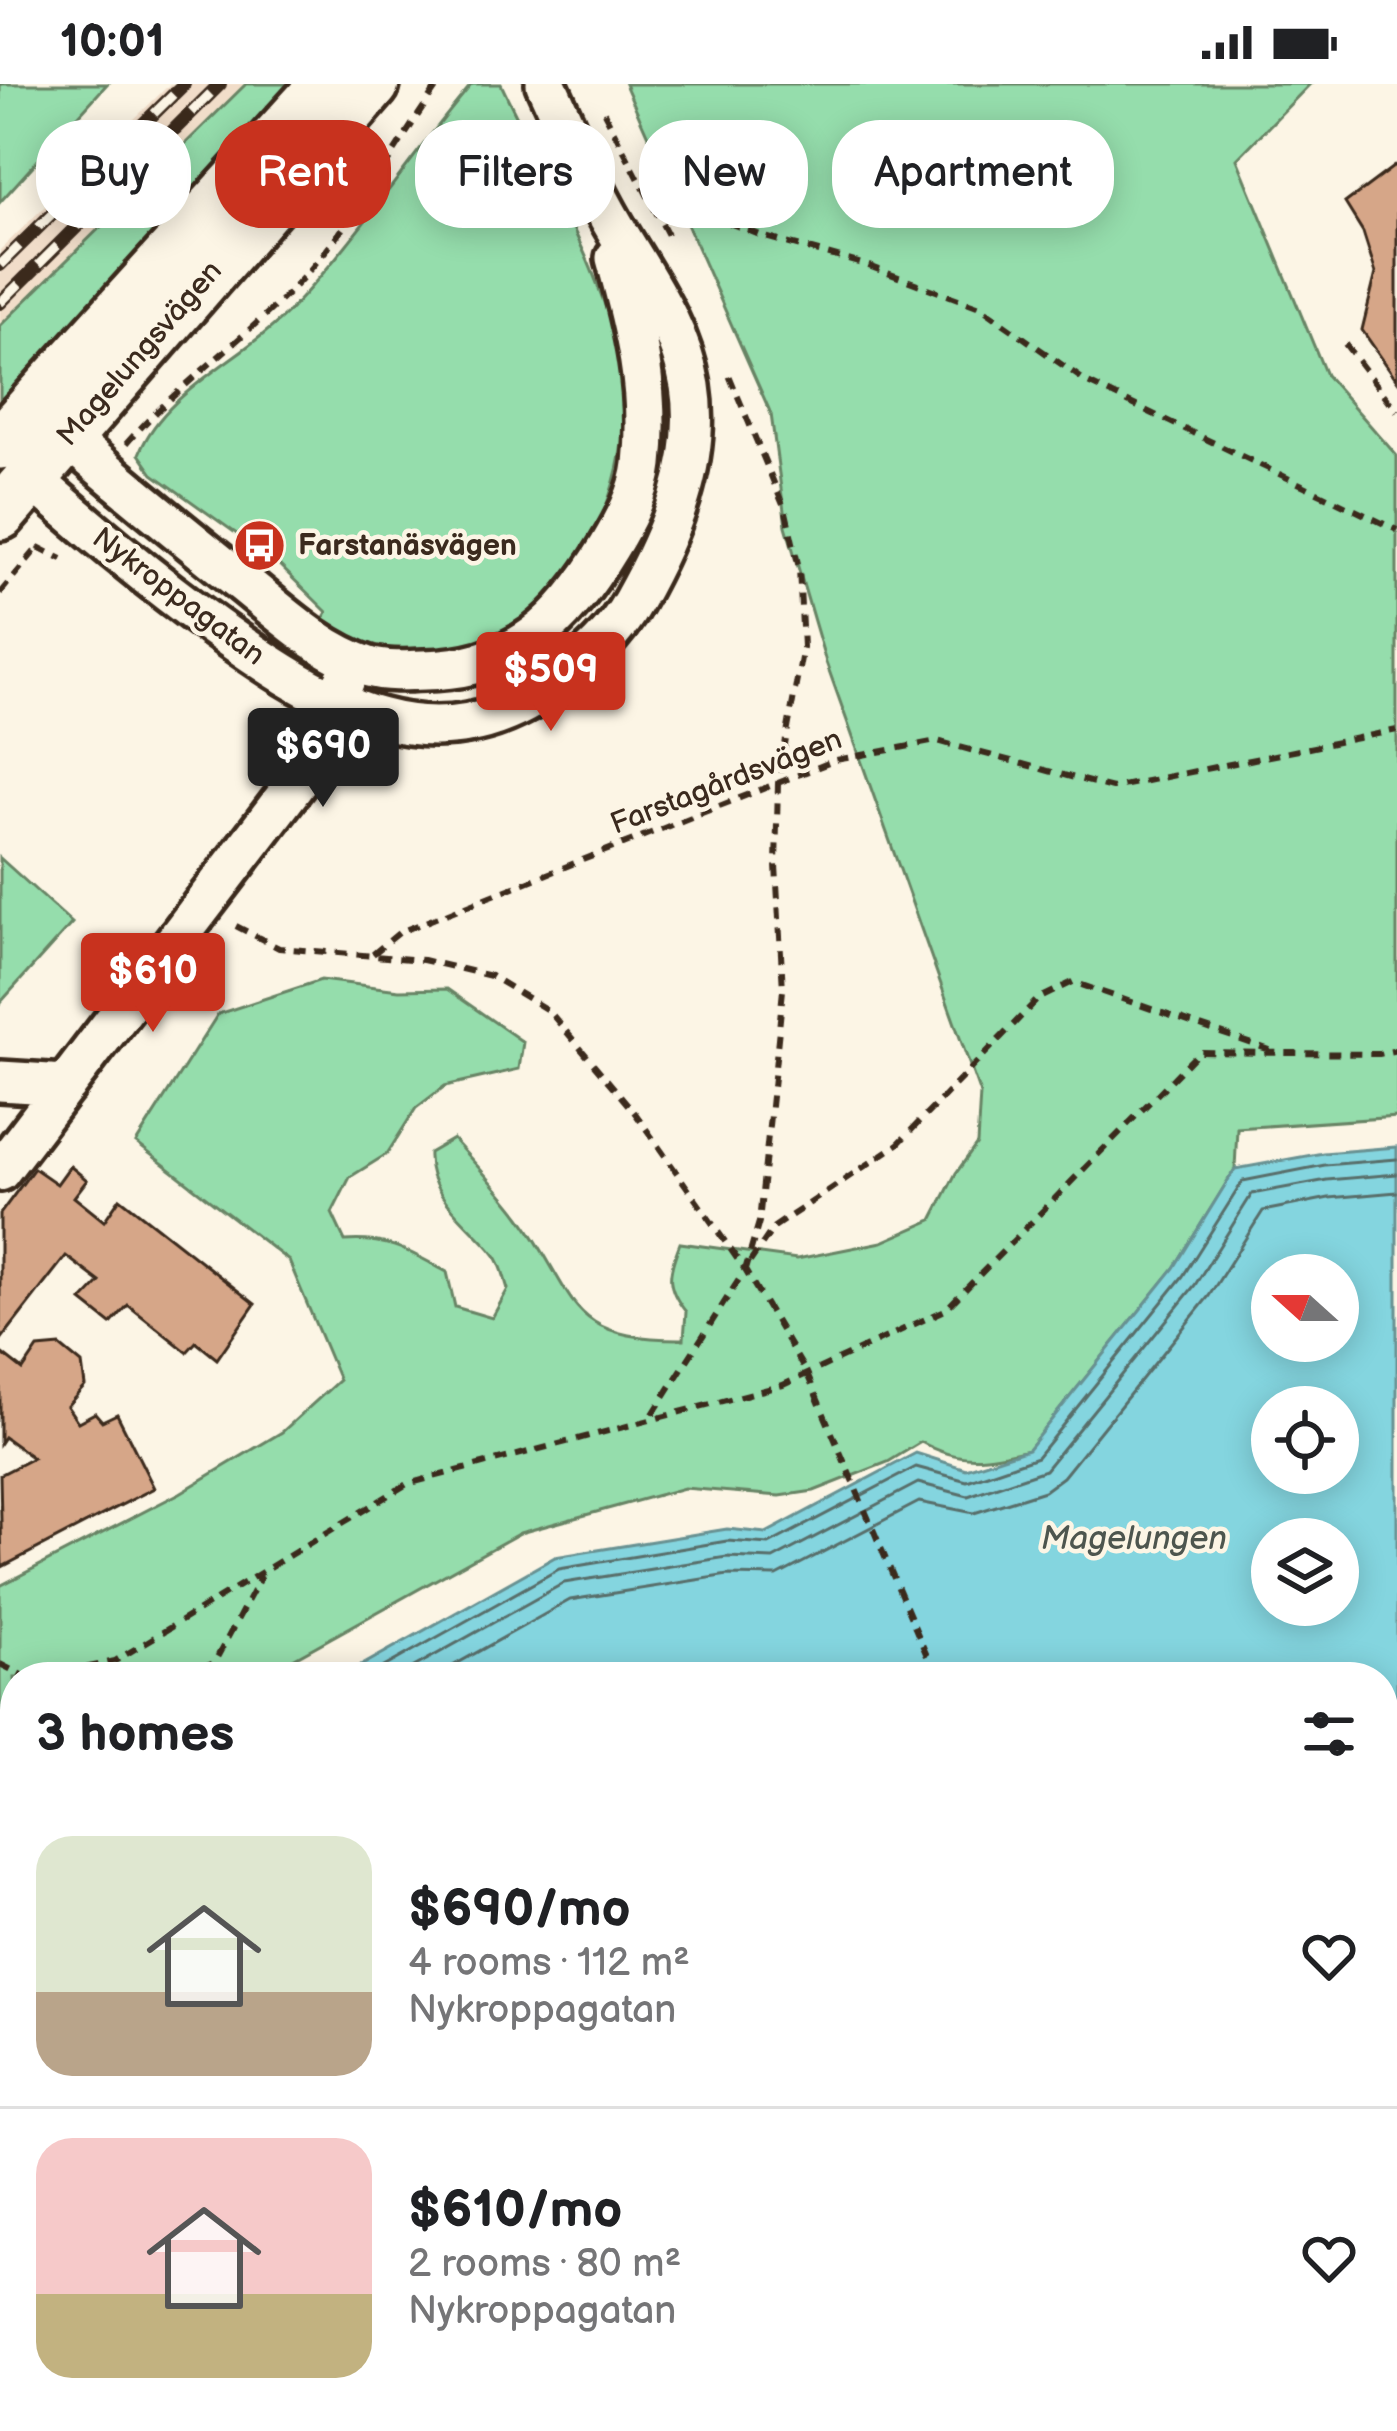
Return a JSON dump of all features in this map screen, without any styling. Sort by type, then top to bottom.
[{"type":"main road","name":"Magelungsvägen","points":[[34,457],[326,84]]},
{"type":"main road","name":"Magelungsvägen","points":[[34,457],[373,84]]},
{"type":"street","name":"Nykroppagatan","points":[[546,84],[563,120]]},
{"type":"street","name":"Nykroppagatan","points":[[34,457],[154,583],[292,682],[334,704],[400,722],[464,725],[530,703],[594,653],[626,615],[668,538],[694,435],[690,386],[677,334],[615,227]]},
{"type":"street","name":"Nykroppagatan","points":[[34,457],[355,662],[375,669],[462,670],[507,656],[557,619],[586,585],[626,518],[643,469],[645,392],[640,350],[609,228]]},
{"type":"street","points":[[0,1172],[299,779],[355,662]]},
{"type":"street","points":[[0,1081],[66,1085]]},
{"type":"path","points":[[34,457],[178,388],[239,342],[310,270],[439,84]]},
{"type":"path","points":[[742,228],[866,265],[980,307],[1088,383],[1397,530]]},
{"type":"path","points":[[1345,344],[1397,411]]},
{"type":"path","points":[[722,363],[786,512],[799,568],[802,647],[778,783],[776,865],[783,990],[759,1222],[745,1270]]},
{"type":"path","name":"Farstagårdsvägen","points":[[371,956],[400,932],[836,760],[937,742],[1112,788],[1397,730]]},
{"type":"path","points":[[228,922],[279,948],[423,960],[491,976],[549,1011],[634,1113],[745,1270],[807,1374],[930,1662]]},
{"type":"path","points":[[651,1417],[774,1227],[898,1144],[1038,999],[1073,982],[1278,1052]]},
{"type":"path","points":[[111,1662],[407,1484],[783,1384],[945,1310],[1199,1052],[1397,1050]]},
{"type":"path","points":[[215,1662],[262,1573]]},
{"type":"shaded area","points":[[170,84],[246,84],[191,138],[191,120],[133,120]]},
{"type":"shaded area","points":[[36,215],[36,228],[100,228],[0,326],[0,250]]},
{"type":"green space","points":[[0,84],[107,84],[74,120],[36,120],[36,162],[0,202]]},
{"type":"green space","points":[[246,84],[293,84],[260,120],[215,120],[215,170],[191,196],[191,138]]},
{"type":"green space","points":[[472,84],[501,84],[519,120],[443,120]]},
{"type":"green space","points":[[625,84],[1310,84],[1237,159],[1326,375],[1397,456],[1397,1117],[1237,1128],[1235,1169],[1174,1268],[1028,1449],[973,1458],[921,1442],[888,1462],[814,1491],[780,1496],[684,1488],[520,1533],[287,1662],[0,1662],[0,1586],[180,1493],[282,1432],[339,1380],[289,1261],[136,1143],[218,1014],[321,980],[399,990],[447,989],[523,1042],[519,1069],[445,1086],[416,1108],[387,1154],[350,1177],[332,1213],[345,1241],[387,1244],[421,1258],[447,1272],[455,1307],[492,1318],[508,1289],[501,1266],[442,1196],[430,1169],[429,1153],[453,1139],[520,1217],[579,1309],[616,1332],[645,1337],[684,1339],[686,1312],[671,1279],[680,1243],[797,1259],[882,1242],[932,1220],[977,1144],[980,1094],[826,662],[786,526],[771,414],[689,228],[808,228],[808,120],[641,120]]},
{"type":"green space","points":[[415,156],[415,228],[573,228],[604,303],[623,379],[624,423],[617,468],[603,514],[582,556],[554,593],[520,623],[479,644],[434,652],[361,641],[320,625],[327,612],[276,562],[153,474],[139,454],[167,411],[292,308],[359,228],[391,228],[391,187]]},
{"type":"green space","points":[[100,228],[162,228],[0,406],[0,326]]},
{"type":"green space","points":[[0,858],[72,923],[0,1003]]},
{"type":"water","name":"Magelungen","points":[[1397,1147],[1397,1662],[368,1662],[555,1557],[727,1529],[766,1533],[916,1453],[966,1469],[1028,1449],[1174,1268],[1235,1169],[1323,1153]]},
{"type":"building","points":[[1397,164],[1397,380],[1362,330],[1376,273],[1363,232],[1345,203]]},
{"type":"building","points":[[70,1166],[87,1180],[74,1197],[104,1221],[120,1198],[255,1304],[217,1359],[196,1342],[187,1352],[128,1305],[111,1324],[82,1301],[100,1282],[66,1256],[0,1341],[0,1214],[34,1168],[57,1184]]},
{"type":"building","points":[[60,1346],[82,1364],[85,1386],[67,1406],[78,1422],[95,1413],[102,1421],[117,1414],[154,1488],[2,1567],[0,1475],[33,1458],[4,1437],[0,1443],[0,1352],[23,1370],[38,1348]]},
{"type":"railway","points":[[0,265],[184,84]]},
{"type":"railway","points":[[0,303],[220,84]]},
{"type":"place","name":"Farstanäsvägen","points":[[259,545]]}]
